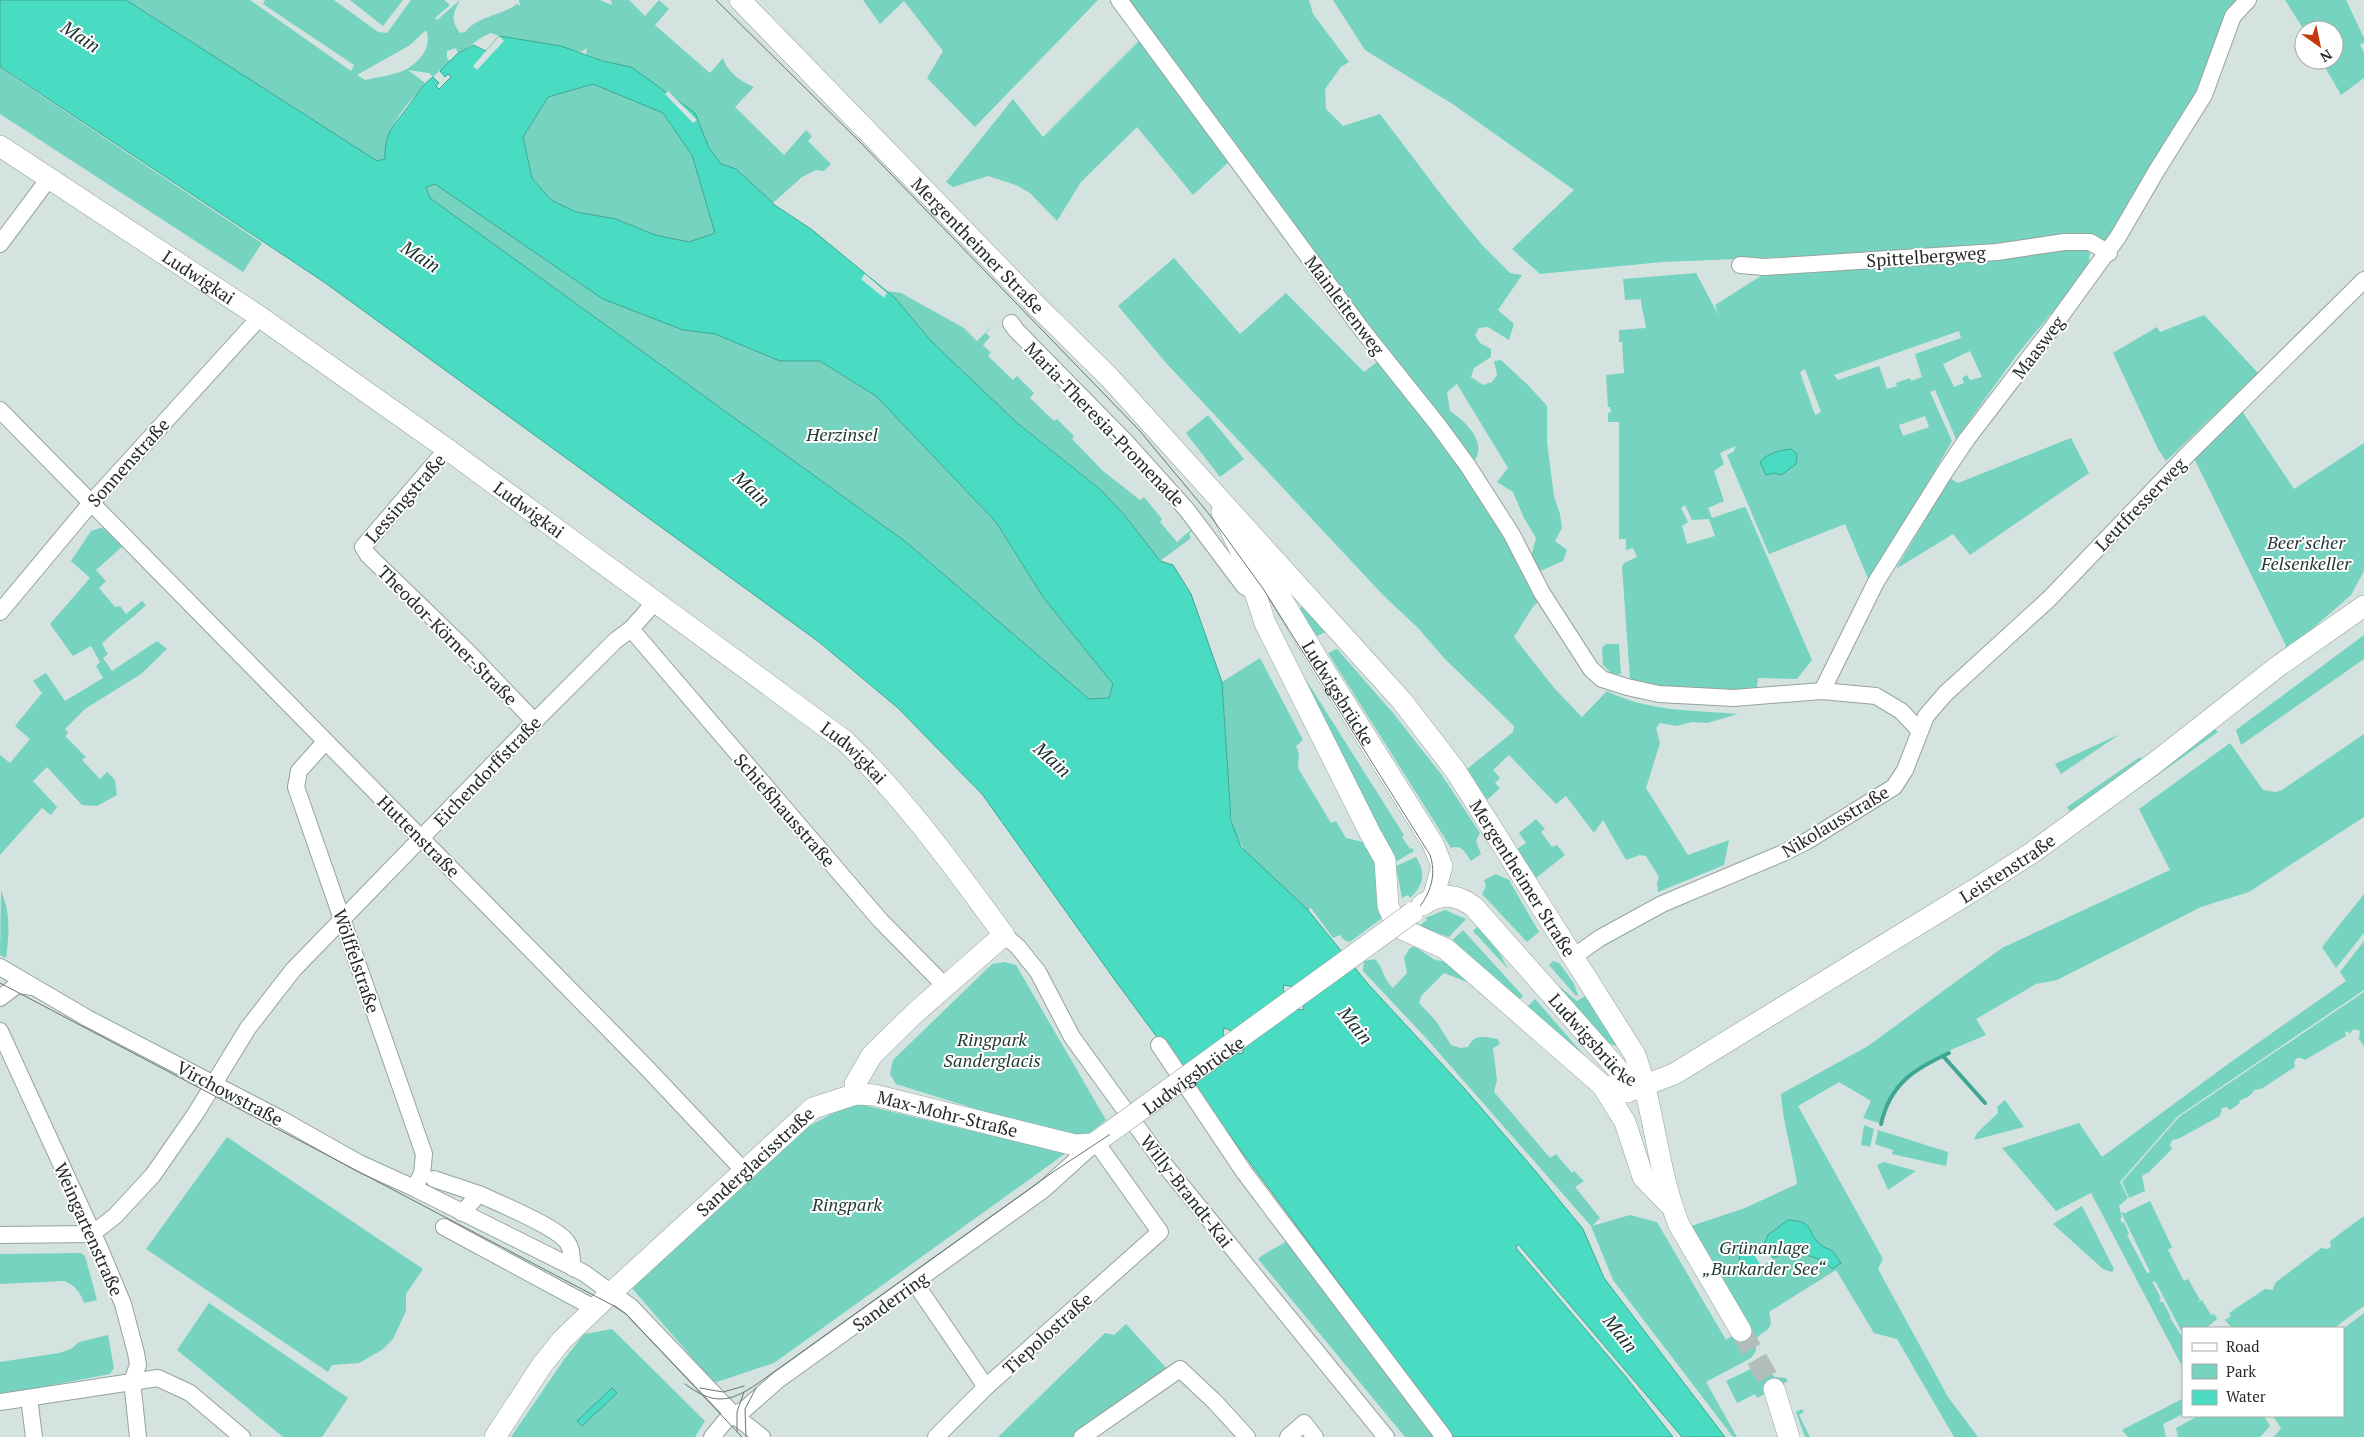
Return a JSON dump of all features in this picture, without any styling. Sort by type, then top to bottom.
[{"type":"main road","name":"Mergentheimer Straße","points":[[740,0],[1038,308],[1109,377],[1402,701],[1455,770],[1635,1055],[1632,1084],[1658,1192],[1672,1208]]},
{"type":"main road","name":"Ludwigkai","points":[[0,146],[260,316],[447,449],[845,741],[881,776],[914,814],[1004,935]]},
{"type":"main road","name":"Mergentheimer Straße","points":[[1213,494],[1244,558],[1265,623],[1370,833],[1382,851],[1387,870],[1388,906],[1395,922],[1404,930],[1446,949],[1602,1085],[1632,1084]]},
{"type":"main road","name":"Ludwigsbrücke","points":[[1213,494],[1276,588],[1318,660],[1433,844],[1442,866],[1434,898]]},
{"type":"main road","points":[[1256,593],[1276,588],[1292,591],[1307,597]]},
{"type":"main road","name":"Leistenstraße","points":[[1632,1084],[1674,1074],[1980,887],[2033,852],[2152,765],[2277,667],[2364,606]]},
{"type":"main road","points":[[1318,660],[1319,653],[1328,644],[1346,639]]},
{"type":"main road","name":"Ludwigsbrücke","points":[[1096,1142],[1412,913],[1434,898],[1453,895],[1463,898],[1474,907],[1632,1084]]},
{"type":"main road","points":[[856,1094],[855,1084],[872,1055],[945,986],[1004,935]]},
{"type":"main road","name":"Mergentheimer Straße","points":[[1632,1084],[1658,1150],[1672,1208]]},
{"type":"main road","points":[[1602,1085],[1625,1122],[1643,1177],[1658,1192]]},
{"type":"main road","name":"Sanderglacisstraße","points":[[495,1437],[542,1365],[562,1340],[594,1308],[813,1108],[856,1094]]},
{"type":"main road","name":"Max-Mohr-Straße","points":[[856,1094],[874,1095],[1038,1138],[1075,1145],[1086,1145],[1096,1142]]},
{"type":"main road","points":[[1672,1208],[1679,1224],[1741,1331]]},
{"type":"main road","points":[[1774,1389],[1789,1437]]},
{"type":"street","name":"Mainleitenweg","points":[[1119,0],[1363,331],[1463,459],[1511,534],[1542,593],[1591,669],[1602,679],[1659,694],[1734,698],[1822,692]]},
{"type":"street","name":"Maasweg","points":[[1822,692],[1876,582],[1946,470],[1967,439],[2108,253],[2204,95],[2233,16],[2248,0]]},
{"type":"street","points":[[0,244],[50,177]]},
{"type":"street","name":"Spittelbergweg","points":[[1740,265],[1765,267],[1997,252],[2064,242],[2090,242],[2108,253]]},
{"type":"street","name":"Leutfresserweg","points":[[1919,730],[1926,716],[1946,693],[2049,599],[2185,457],[2364,280]]},
{"type":"street","name":"Sonnenstraße","points":[[0,612],[91,503],[260,316]]},
{"type":"street","name":"Maria-Theresia-Promenade","points":[[1011,323],[1126,442],[1187,510],[1244,586],[1256,593]]},
{"type":"street","name":"Huttenstraße","points":[[0,410],[646,1067],[744,1172]]},
{"type":"street","name":"Lessingstraße","points":[[363,547],[447,449]]},
{"type":"street","name":"Theodor-Körner-Straße","points":[[363,547],[368,555],[467,651],[535,722]]},
{"type":"street","name":"Eichendorffstraße","points":[[92,1234],[115,1216],[153,1175],[196,1113],[248,1028],[293,970],[615,641],[631,629],[655,602]]},
{"type":"street","name":"Schießhausstraße","points":[[631,629],[880,920],[945,986]]},
{"type":"street","points":[[1822,692],[1876,696],[1901,711],[1919,730]]},
{"type":"street","name":"Nikolausstraße","points":[[1573,957],[1600,938],[1662,904],[1783,854],[1880,798],[1894,787],[1905,770],[1919,730]]},
{"type":"street","name":"Wölffelstraße","points":[[325,742],[299,771],[296,786],[424,1154],[422,1174],[414,1188]]},
{"type":"street","name":"Willy-Brandt-Kai","points":[[1004,935],[1018,946],[1038,972],[1072,1037],[1164,1164],[1386,1437]]},
{"type":"street","name":"Virchowstraße","points":[[0,967],[87,1018],[359,1163],[414,1188],[584,1273],[631,1307],[734,1415],[762,1437]]},
{"type":"street","points":[[0,998],[16,985],[33,987]]},
{"type":"street","name":"Weingartenstraße","points":[[0,1031],[100,1249],[123,1304],[138,1365],[132,1382],[138,1437]]},
{"type":"street","points":[[1160,1045],[1244,1172],[1444,1437]]},
{"type":"street","name":"Sanderring","points":[[712,1437],[726,1420],[755,1401],[778,1380],[1043,1190],[1096,1142]]},
{"type":"street","name":"Tiepolostraße","points":[[936,1437],[986,1387],[1160,1232],[1096,1142]]},
{"type":"street","points":[[1070,1167],[1075,1145]]},
{"type":"street","points":[[434,1179],[479,1194],[547,1228],[566,1240],[572,1250],[573,1268]]},
{"type":"street","points":[[462,1213],[479,1194]]},
{"type":"street","points":[[444,1227],[594,1308]]},
{"type":"street","points":[[0,1235],[92,1234]]},
{"type":"street","points":[[914,1283],[986,1387]]},
{"type":"street","points":[[1082,1437],[1180,1369],[1215,1402],[1247,1437]]},
{"type":"street","points":[[0,1402],[158,1378],[190,1393],[242,1437]]},
{"type":"street","points":[[29,1398],[34,1437]]},
{"type":"street","points":[[1288,1437],[1304,1423],[1311,1431]]},
{"type":"green space","points":[[126,0],[250,0],[351,71],[354,65],[263,4],[265,0],[334,0],[378,32],[387,33],[411,0],[444,0],[450,5],[435,18],[437,20],[460,0],[454,20],[460,33],[465,32],[483,19],[517,4],[520,6],[519,0],[600,0],[612,5],[611,0],[629,0],[645,16],[659,0],[669,9],[655,25],[710,73],[723,58],[728,68],[736,76],[754,87],[735,107],[784,155],[806,130],[812,136],[808,141],[831,164],[824,171],[816,170],[802,177],[773,203],[736,170],[721,164],[709,148],[631,67],[603,61],[586,54],[587,48],[581,52],[491,33],[458,53],[456,48],[447,51],[447,58],[450,61],[433,77],[429,73],[408,70],[425,83],[392,127],[388,137],[385,159],[377,162]],"holes":[[[426,30],[428,42],[421,57],[407,69],[365,80],[357,75],[410,45]]]},
{"type":"green space","points":[[350,0],[403,0],[383,26]]},
{"type":"green space","points":[[863,0],[1098,0],[975,127],[927,78],[943,51],[904,1],[880,24]]},
{"type":"green space","points":[[1124,0],[1309,0],[1313,14],[1349,62],[1341,67],[1325,89],[1326,109],[1343,126],[1380,114],[1483,246],[1510,273],[1522,275],[1498,310],[1514,324],[1509,340],[1488,327],[1479,328],[1475,335],[1480,343],[1491,349],[1491,357],[1474,368],[1471,377],[1483,385],[1492,382],[1497,375],[1494,361],[1501,360],[1547,406],[1547,442],[1554,496],[1562,528],[1555,541],[1567,550],[1563,561],[1536,573],[1531,557],[1536,538],[1524,518],[1513,492],[1497,482],[1508,468],[1457,384],[1447,392],[1450,411],[1469,427],[1477,441],[1477,456],[1472,464]]},
{"type":"green space","points":[[1333,0],[2243,0],[2200,95],[2108,242],[2097,237],[1993,249],[1662,262],[1540,274],[1512,249],[1574,190],[1454,105],[1365,50]]},
{"type":"green space","points":[[2285,0],[2346,0],[2364,38],[2364,43],[2360,44],[2364,53],[2364,78],[2341,95],[2327,70],[2344,70],[2344,20],[2298,20]]},
{"type":"green space","points":[[1143,37],[1231,160],[1193,195],[1137,127],[1081,182],[1057,221],[1030,193],[1016,185],[988,176],[953,187],[946,182],[1013,99],[1043,137]]},
{"type":"green space","points":[[0,68],[262,243],[243,272],[0,114]]},
{"type":"green space","points":[[593,84],[663,112],[692,155],[715,233],[689,242],[655,235],[616,219],[576,212],[551,200],[532,177],[523,137],[548,97]]},
{"type":"green space","name":"Herzinsel","points":[[435,184],[683,330],[715,334],[780,361],[820,361],[876,396],[996,522],[1043,597],[1113,684],[1109,698],[1089,699],[906,542],[430,198],[426,187]]},
{"type":"green space","points":[[2082,246],[2090,253],[2089,261],[2074,290],[2053,311],[2016,356],[1956,439],[1935,390],[1930,392],[1952,441],[1870,583],[1845,524],[1769,554],[1727,455],[1733,452],[1736,446],[1720,453],[1724,464],[1714,471],[1724,501],[1708,508],[1712,518],[1744,507],[1746,508],[1812,660],[1797,679],[1758,678],[1757,688],[1735,692],[1660,686],[1630,679],[1622,567],[1624,563],[1637,557],[1633,548],[1626,550],[1626,539],[1619,539],[1619,422],[1608,422],[1608,413],[1611,412],[1610,407],[1608,407],[1606,375],[1624,373],[1622,342],[1619,342],[1619,330],[1646,328],[1641,299],[1625,300],[1623,279],[1696,273],[1719,316],[1715,305],[1772,269]],"holes":[[[1959,331],[1961,338],[1915,354],[1922,377],[1911,381],[1910,378],[1896,383],[1897,386],[1887,389],[1879,366],[1838,380],[1834,375]],[[1970,351],[1982,377],[1970,380],[1967,375],[1962,378],[1964,383],[1954,387],[1943,364]],[[1805,369],[1821,412],[1815,415],[1800,372]],[[1925,416],[1929,427],[1903,436],[1899,425]],[[1685,505],[1692,520],[1709,519],[1715,536],[1687,544],[1682,526],[1688,522],[1681,508]]]},
{"type":"green space","points":[[1174,258],[1240,334],[1286,293],[1364,372],[1381,359],[1435,428],[1507,536],[1540,600],[1532,608],[1514,637],[1555,689],[1582,717],[1607,691],[1639,703],[1671,709],[1738,714],[1707,723],[1692,722],[1677,726],[1660,723],[1656,728],[1660,743],[1646,788],[1688,855],[1729,840],[1724,865],[1658,892],[1657,883],[1659,877],[1646,856],[1640,855],[1626,860],[1603,820],[1594,833],[1566,796],[1556,804],[1509,755],[1493,770],[1500,778],[1495,783],[1500,788],[1487,800],[1467,769],[1513,732],[1514,726],[1383,595],[1167,364],[1118,306]]},
{"type":"green space","points":[[887,291],[901,293],[964,328],[977,341],[996,322],[986,333],[990,337],[983,345],[990,352],[992,351],[988,356],[1013,380],[1017,376],[1034,393],[1030,398],[1054,421],[1057,419],[1074,436],[1072,439],[1103,471],[1140,500],[1144,497],[1162,519],[1160,522],[1177,542],[1192,529],[1189,534],[1191,538],[1160,561],[1126,517],[1101,490],[1016,422],[932,342]]},
{"type":"green space","points":[[2204,315],[2258,373],[2166,461],[2158,449],[2113,353],[2157,327],[2160,332]]},
{"type":"green space","name":"Beer'scher Felsenkeller","points":[[2242,411],[2294,489],[2364,443],[2364,571],[2351,595],[2288,650],[2194,458]]},
{"type":"green space","points":[[1208,415],[1244,459],[1220,477],[1186,433]]},
{"type":"green space","points":[[2071,438],[2089,473],[1970,555],[1953,534],[1896,569],[1950,478],[1958,483]]},
{"type":"green space","points":[[100,528],[107,529],[123,546],[96,570],[106,581],[99,588],[115,607],[120,606],[126,614],[142,601],[146,605],[102,644],[108,654],[103,658],[112,671],[157,641],[167,649],[141,674],[85,709],[65,729],[68,733],[65,736],[86,757],[82,760],[100,779],[107,772],[115,780],[117,795],[97,806],[82,805],[47,767],[33,781],[57,807],[51,815],[42,808],[0,855],[0,755],[10,763],[30,739],[15,726],[42,693],[33,681],[46,673],[65,701],[103,678],[96,666],[100,662],[91,646],[73,656],[50,624],[90,578],[71,561],[91,531]]},
{"type":"green space","points":[[1304,605],[1328,631],[1317,636],[1299,609]]},
{"type":"green space","points":[[1272,626],[1404,835],[1402,837],[1410,849],[1412,848],[1414,851],[1394,863]]},
{"type":"green space","points":[[2364,635],[2364,659],[2241,745],[2236,730]]},
{"type":"green space","points":[[1606,644],[1619,644],[1621,674],[1612,674],[1603,665],[1602,648]]},
{"type":"green space","points":[[1337,649],[1393,713],[1441,774],[1480,833],[1476,841],[1481,854],[1471,861],[1458,847],[1451,848],[1328,653]]},
{"type":"green space","points":[[1260,658],[1303,740],[1296,746],[1299,753],[1298,768],[1331,823],[1336,821],[1346,838],[1363,842],[1365,848],[1377,847],[1385,916],[1350,942],[1344,940],[1340,935],[1333,938],[1311,908],[1308,910],[1248,856],[1233,830],[1227,783],[1222,682]]},
{"type":"green space","points":[[2214,728],[2218,732],[2093,821],[2091,819]]},
{"type":"green space","points":[[2120,734],[2061,774],[2055,764]]},
{"type":"green space","name":"Grünanlage „Burkarder See“","points":[[2364,734],[2364,817],[2249,892],[2201,907],[2057,980],[2036,984],[1976,1019],[1986,1035],[1920,1066],[1895,1089],[1879,1123],[1863,1118],[1871,1101],[1839,1082],[1798,1106],[1883,1259],[1878,1269],[1948,1397],[1978,1437],[1954,1437],[1897,1339],[1874,1333],[1836,1270],[1769,1312],[1770,1327],[1755,1341],[1756,1351],[1751,1358],[1706,1382],[1737,1437],[1733,1437],[1613,1280],[1591,1226],[1427,1039],[1363,971],[1364,961],[1375,959],[1393,988],[1407,973],[1404,958],[1409,949],[1414,946],[1435,960],[1450,962],[1512,1020],[1467,982],[1444,973],[1421,996],[1419,1003],[1436,1021],[1451,1045],[1461,1048],[1468,1047],[1474,1040],[1481,1037],[1498,1039],[1500,1044],[1493,1048],[1497,1080],[1494,1092],[1550,1158],[1556,1154],[1572,1173],[1574,1171],[1584,1181],[1575,1187],[1600,1218],[1592,1226],[1630,1215],[1657,1222],[1726,1340],[1749,1325],[1691,1226],[1745,1208],[1797,1184],[1781,1094],[1868,1046],[2002,948],[2170,870],[2139,809],[2230,743],[2263,790],[2276,792],[2282,790]]},
{"type":"green space","points":[[2140,757],[2143,761],[2070,812],[2067,807]]},
{"type":"green space","points":[[1536,819],[1545,829],[1541,832],[1552,847],[1557,845],[1565,855],[1536,878],[1517,849],[1526,843],[1519,833]]},
{"type":"green space","points":[[1416,857],[1421,868],[1421,884],[1410,898],[1408,895],[1402,898],[1396,866]]},
{"type":"green space","points":[[1496,874],[1509,880],[1539,932],[1527,942],[1482,894],[1486,886],[1484,880]]},
{"type":"green space","points":[[1,891],[8,916],[6,958],[0,955]]},
{"type":"green space","points":[[2364,894],[2364,933],[2336,968],[2322,947]]},
{"type":"green space","points":[[1445,910],[1466,919],[1449,937],[1422,928],[1420,925],[1427,920],[1425,918]]},
{"type":"green space","points":[[1478,926],[1500,954],[1508,969],[1473,931]]},
{"type":"green space","points":[[1463,930],[1523,996],[1519,1000],[1463,950],[1450,942]]},
{"type":"green space","points":[[2364,941],[2364,990],[2178,1116],[2120,1182],[2128,1198],[2119,1206],[2122,1218],[2120,1219],[2122,1223],[2124,1222],[2129,1234],[2127,1235],[2146,1274],[2150,1272],[2121,1212],[2125,1213],[2150,1201],[2172,1247],[2168,1250],[2184,1281],[2188,1279],[2200,1300],[2197,1303],[2202,1300],[2211,1315],[2214,1314],[2217,1319],[2207,1327],[2182,1327],[2182,1332],[2155,1281],[2151,1283],[2153,1283],[2161,1298],[2159,1299],[2163,1302],[2170,1318],[2182,1336],[2182,1366],[2091,1193],[2056,1211],[2002,1148],[2079,1123],[2102,1157],[2228,1064],[2346,981],[2340,972]]},
{"type":"green space","points":[[1553,961],[1559,963],[1573,982],[1578,995],[1576,996],[1549,965]]},
{"type":"green space","name":"Ringpark Sanderglacis","points":[[1004,962],[1016,965],[1106,1120],[1090,1133],[1079,1136],[1043,1130],[896,1084],[890,1074],[893,1060],[992,964]]},
{"type":"green space","points":[[1578,979],[1617,1046],[1611,1044],[1593,1029],[1553,981],[1577,1001],[1585,996]]},
{"type":"green space","points":[[2364,992],[2364,1046],[2359,1039],[2360,1031],[2354,1029],[2349,1034],[2348,1031],[2345,1033],[2346,1036],[2305,1060],[2297,1058],[2294,1062],[2295,1067],[2261,1089],[2254,1090],[2251,1095],[2239,1101],[2240,1103],[2230,1110],[2227,1107],[2222,1108],[2220,1116],[2178,1139],[2172,1140],[2170,1145],[2172,1149],[2149,1172],[2142,1176],[2145,1191],[2129,1198],[2122,1182],[2179,1117]]},
{"type":"green space","points":[[1535,999],[1598,1071],[1527,1007]]},
{"type":"green space","points":[[2005,1100],[2024,1127],[1974,1140],[1977,1133],[1998,1113],[1997,1107]]},
{"type":"green space","name":"Ringpark","points":[[859,1104],[1066,1153],[774,1363],[714,1383],[631,1287],[798,1132],[837,1111]]},
{"type":"green space","points":[[1864,1125],[1874,1129],[1870,1147],[1861,1145]]},
{"type":"green space","points":[[1878,1130],[1948,1152],[1946,1166],[1892,1154],[1893,1150],[1875,1144]]},
{"type":"green space","points":[[227,1137],[423,1269],[406,1294],[406,1311],[393,1339],[382,1350],[359,1363],[332,1365],[328,1372],[146,1249]]},
{"type":"green space","points":[[1884,1162],[1916,1171],[1888,1190],[1877,1165]]},
{"type":"green space","points":[[2082,1206],[2114,1269],[2112,1272],[2103,1269],[2053,1224]]},
{"type":"green space","points":[[2364,1216],[2364,1306],[2335,1327],[2231,1327],[2225,1320],[2231,1316],[2229,1313],[2265,1289],[2273,1290],[2275,1283],[2321,1248],[2328,1249],[2331,1246],[2330,1241]]},
{"type":"green space","points":[[1290,1239],[1331,1291],[1434,1437],[1405,1437],[1258,1259]]},
{"type":"green space","points":[[81,1253],[85,1256],[97,1300],[84,1303],[77,1289],[64,1281],[0,1284],[0,1254]]},
{"type":"green space","points":[[209,1303],[348,1398],[322,1437],[283,1437],[177,1350]]},
{"type":"green space","points":[[2364,1313],[2364,1437],[2274,1437],[2281,1428],[2274,1417],[2344,1417],[2344,1328]]},
{"type":"green space","points":[[1126,1324],[1169,1371],[1086,1426],[1073,1437],[998,1437],[1105,1333],[1114,1335]]},
{"type":"green space","points":[[612,1329],[705,1421],[695,1437],[511,1437],[563,1361],[584,1334]]},
{"type":"green space","points":[[108,1335],[114,1368],[110,1374],[0,1395],[0,1362],[59,1353],[71,1349],[79,1342]]},
{"type":"green space","points":[[1757,1366],[1764,1368],[1775,1377],[1786,1378],[1788,1381],[1757,1398],[1755,1394],[1737,1403],[1726,1381]]},
{"type":"green space","points":[[2182,1399],[2182,1414],[2163,1424],[2166,1437],[2128,1437],[2122,1430]]},
{"type":"green space","points":[[1802,1409],[1804,1412],[1799,1415],[1810,1437],[1805,1437],[1796,1412]]},
{"type":"green space","points":[[2196,1417],[2265,1417],[2270,1426],[2260,1437],[2178,1437],[2176,1428]]},
{"type":"water","name":"Main","points":[[0,0],[126,0],[377,161],[385,159],[386,142],[392,129],[426,83],[433,77],[439,83],[436,86],[439,89],[451,77],[448,74],[445,77],[440,71],[457,54],[473,45],[486,51],[499,36],[561,46],[603,61],[631,67],[695,113],[709,148],[721,164],[736,169],[776,206],[811,229],[895,298],[932,342],[1016,422],[1101,490],[1126,517],[1160,561],[1173,565],[1191,594],[1222,682],[1231,821],[1241,847],[1308,910],[1368,984],[1464,1088],[1583,1229],[1604,1278],[1725,1437],[1682,1437],[1518,1244],[1516,1248],[1626,1377],[1673,1437],[1453,1437],[1117,983],[982,794],[898,708],[819,642],[324,282],[0,67]],"holes":[[[593,84],[663,113],[692,155],[715,233],[689,242],[655,235],[616,219],[576,212],[551,200],[532,178],[523,137],[548,97]],[[435,184],[603,299],[683,330],[715,334],[780,361],[820,361],[876,396],[996,522],[1043,597],[1113,684],[1109,698],[1089,699],[906,542],[430,198],[426,187]],[[1284,985],[1290,986],[1304,1005],[1303,1010],[1297,1009],[1283,990]],[[1224,1028],[1230,1030],[1244,1048],[1242,1054],[1237,1053],[1223,1034]]]},
{"type":"water","points":[[1791,449],[1797,454],[1796,464],[1781,475],[1774,473],[1766,475],[1760,462],[1774,452]]},
{"type":"water","points":[[1788,1220],[1807,1225],[1816,1240],[1822,1246],[1830,1249],[1841,1263],[1832,1269],[1820,1260],[1795,1254],[1771,1258],[1751,1268],[1743,1269],[1739,1261],[1740,1253],[1758,1249],[1768,1235]]},
{"type":"water","points":[[612,1388],[617,1393],[582,1426],[577,1421]]},
{"type":"pier","points":[[499,36],[504,41],[477,70],[473,66]]},
{"type":"pier","points":[[668,91],[697,120],[693,123],[665,94]]},
{"type":"pier","points":[[865,274],[887,293],[884,298],[861,279]]},
{"type":"pier","points":[[1762,1242],[1773,1260],[1761,1266],[1751,1250]]},
{"type":"waterway","points":[[1881,1124],[1890,1098],[1897,1088],[1914,1072],[1949,1053]]},
{"type":"waterway","points":[[1943,1056],[1985,1103]]},
{"type":"tunnel","points":[[1741,1331],[1774,1389]]},
{"type":"tram line","points":[[685,1384],[704,1396],[721,1399],[738,1395],[757,1384],[1053,1172],[1118,1129],[1405,922],[1424,900],[1433,874],[1430,855],[1264,590],[1209,514],[1139,430],[860,142],[716,0]]},
{"type":"tram line","points":[[0,983],[614,1306],[626,1314],[742,1437]]},
{"type":"tram line","points":[[700,1388],[723,1392],[744,1386]]},
{"type":"tram line","points":[[746,1437],[745,1409],[756,1388]]},
{"type":"tram line","points":[[737,1432],[737,1412],[744,1392]]}]
